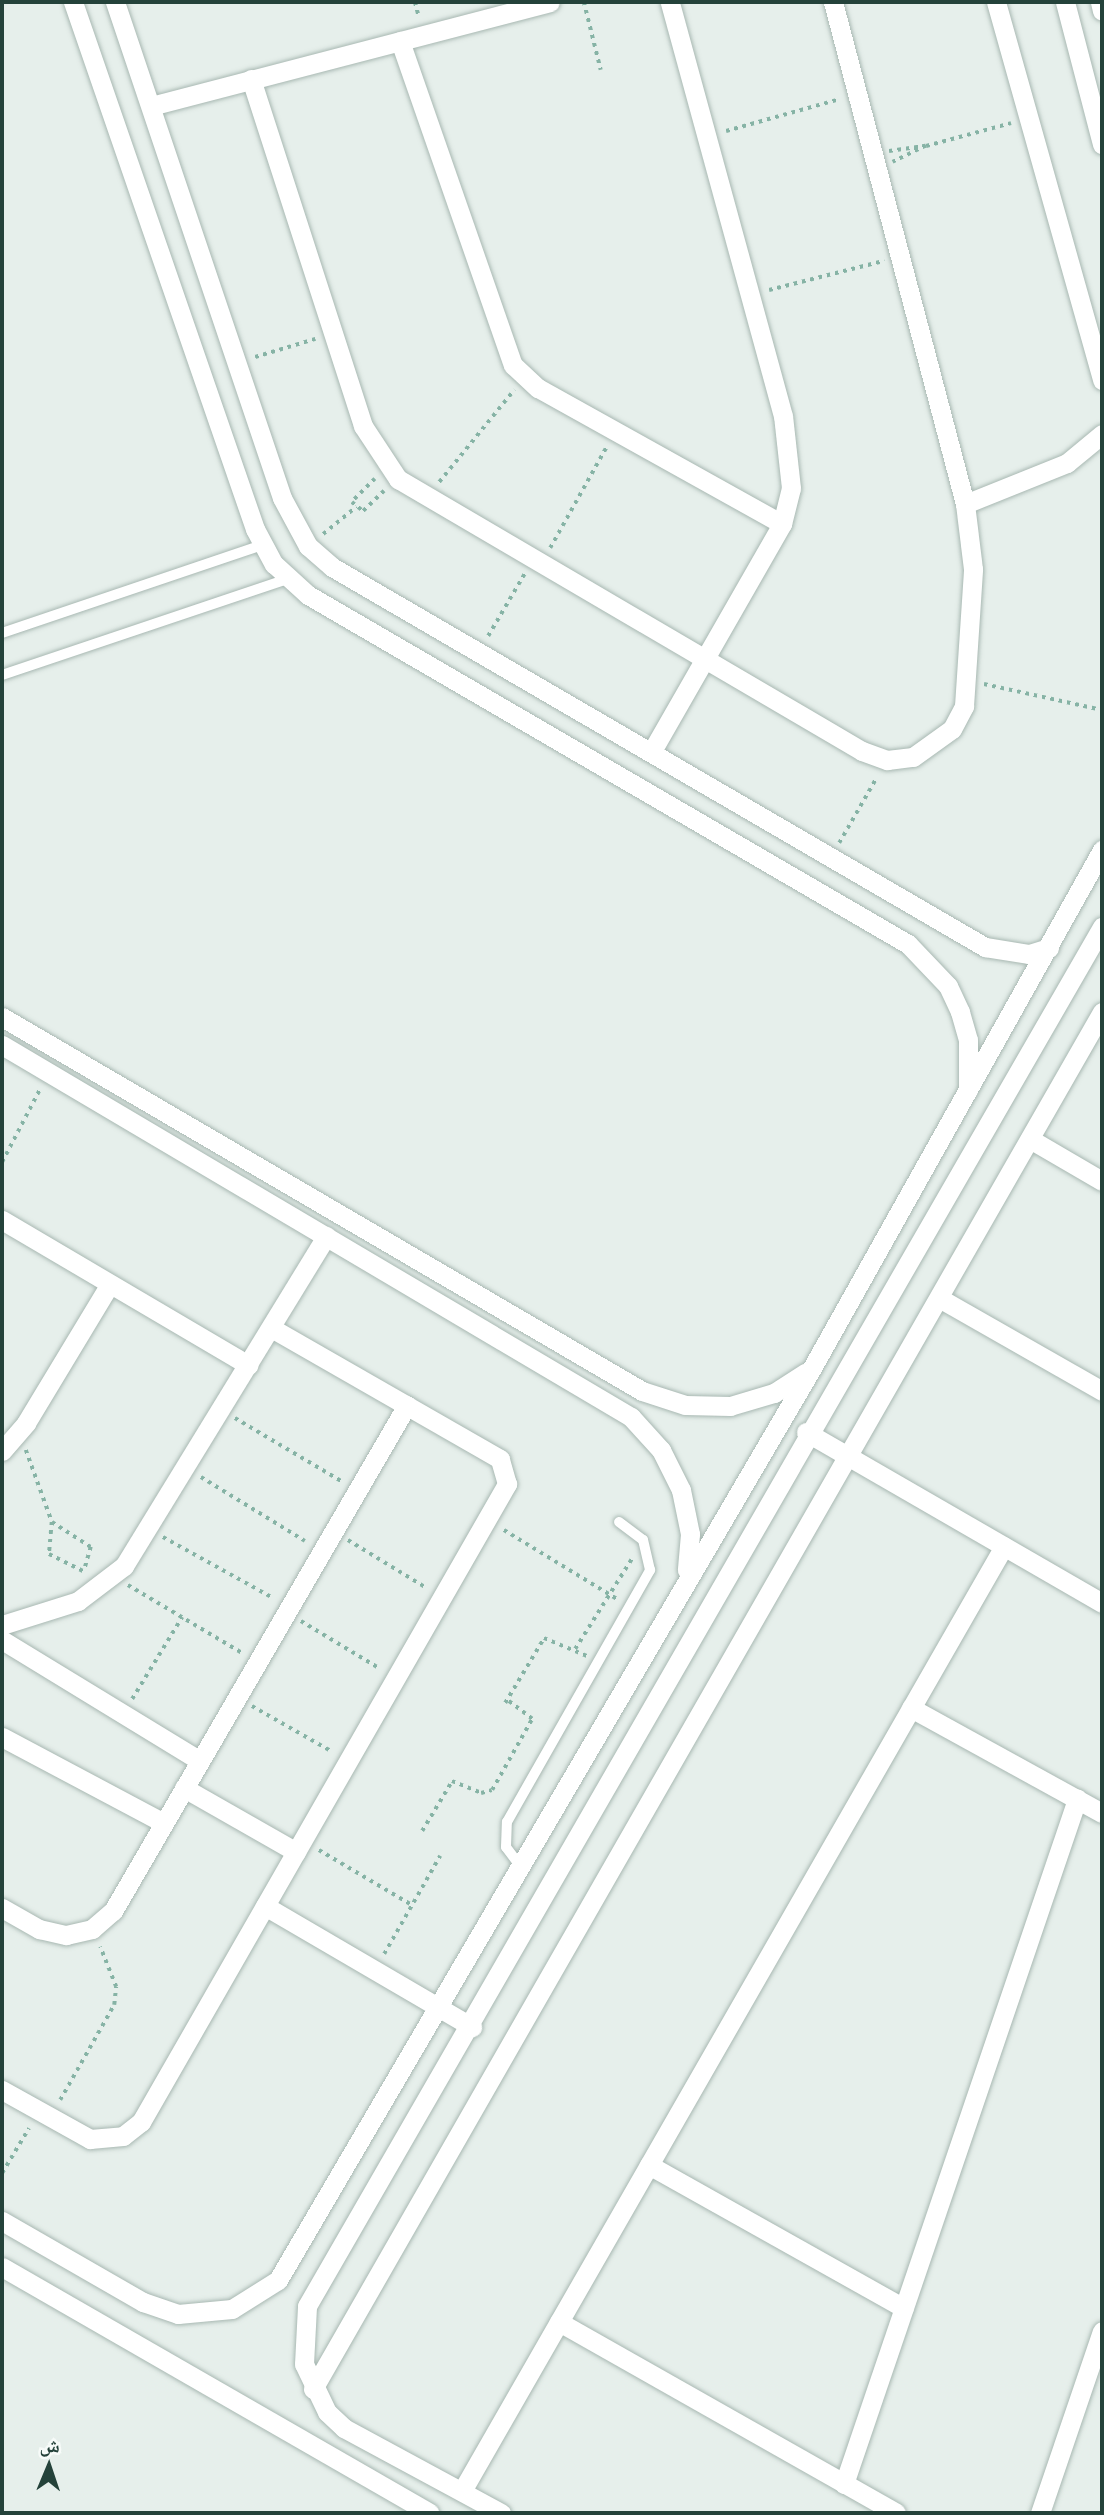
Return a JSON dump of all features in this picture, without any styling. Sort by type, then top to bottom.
[{"type":"street","points":[[73,2],[262,545],[288,579],[908,944],[948,986],[960,1012],[971,1069],[967,1098]]},
{"type":"street","points":[[115,2],[288,515],[308,546],[332,567],[480,650],[985,947],[1029,954],[1049,948]]},
{"type":"street","points":[[151,106],[550,2]]},
{"type":"street","points":[[652,751],[782,524],[791,452],[670,2]]},
{"type":"street","points":[[251,79],[363,426],[392,474],[424,499],[538,560],[887,760],[913,757],[952,729],[969,680],[973,569],[965,504],[833,2]]},
{"type":"street","points":[[996,2],[1102,380]]},
{"type":"street","points":[[1065,2],[1102,144]]},
{"type":"street","points":[[1100,2],[1102,11]]},
{"type":"street","points":[[400,41],[503,351],[524,378],[782,524]]},
{"type":"street","points":[[965,504],[1067,463],[1102,434]]},
{"type":"street","points":[[2,2221],[160,2310],[196,2315],[248,2302],[289,2266],[522,1868],[686,1579],[812,1368],[967,1098],[1102,850]]},
{"type":"street","points":[[501,2513],[344,2428],[313,2389],[302,2335],[307,2306],[472,2027],[806,1432],[1102,927]]},
{"type":"street","points":[[313,2389],[1102,1012]]},
{"type":"street","points":[[2,1017],[642,1391],[685,1405],[730,1406],[774,1393],[812,1368]]},
{"type":"street","points":[[2,1045],[326,1236],[647,1432],[684,1501],[686,1579]]},
{"type":"street","points":[[1030,1139],[1102,1181]]},
{"type":"street","points":[[2,1220],[248,1365]]},
{"type":"street","points":[[2,1625],[109,1581],[149,1529],[326,1236]]},
{"type":"street","points":[[2,1451],[19,1432],[110,1284]]},
{"type":"street","points":[[939,1298],[1102,1391]]},
{"type":"street","points":[[2,2090],[101,2140],[123,2136],[141,2122],[507,1485],[500,1459],[271,1328]]},
{"type":"street","points":[[2,1908],[52,1934],[92,1929],[113,1910],[407,1405]]},
{"type":"street","points":[[806,1432],[1102,1604]]},
{"type":"street","points":[[462,2491],[1003,1546]]},
{"type":"street","points":[[2,1640],[200,1761]]},
{"type":"street","points":[[911,1708],[1102,1813]]},
{"type":"street","points":[[2,1737],[164,1823]]},
{"type":"street","points":[[184,1788],[299,1846]]},
{"type":"street","points":[[844,2484],[1077,1799]]},
{"type":"street","points":[[265,1906],[472,2027]]},
{"type":"street","points":[[649,2165],[904,2308]]},
{"type":"street","points":[[2,2267],[429,2513]]},
{"type":"street","points":[[559,2322],[896,2513]]},
{"type":"street","points":[[1040,2513],[1102,2331]]},
{"type":"lane","points":[[2,633],[262,545]]},
{"type":"lane","points":[[2,675],[288,579]]},
{"type":"lane","points":[[522,1868],[506,1847],[507,1822],[650,1570],[643,1540],[619,1522]]},
{"type":"path","points":[[584,2],[601,70]]},
{"type":"path","points":[[707,136],[858,94]]},
{"type":"path","points":[[875,161],[1028,118]]},
{"type":"path","points":[[875,161],[922,142],[926,146]]},
{"type":"path","points":[[750,295],[900,256]]},
{"type":"path","points":[[237,363],[333,333]]},
{"type":"path","points":[[424,499],[524,378]]},
{"type":"path","points":[[480,650],[538,560],[615,431]]},
{"type":"path","points":[[392,474],[364,510],[356,506],[353,499],[392,474]]},
{"type":"path","points":[[308,546],[356,506]]},
{"type":"path","points":[[969,680],[1102,710]]},
{"type":"path","points":[[831,856],[887,760]]},
{"type":"path","points":[[2,1161],[49,1073]]},
{"type":"path","points":[[221,1410],[357,1490]]},
{"type":"path","points":[[19,1432],[52,1522],[49,1554],[182,1617],[257,1662]]},
{"type":"path","points":[[186,1468],[321,1552]]},
{"type":"path","points":[[486,1520],[631,1607]]},
{"type":"path","points":[[52,1522],[91,1547],[84,1571]]},
{"type":"path","points":[[149,1529],[288,1610],[396,1678]]},
{"type":"path","points":[[334,1531],[442,1597]]},
{"type":"path","points":[[575,1649],[643,1540]]},
{"type":"path","points":[[123,1714],[182,1617]]},
{"type":"path","points":[[422,1831],[452,1781],[481,1793],[492,1790],[532,1719],[506,1702],[544,1638],[575,1649],[598,1662]]},
{"type":"path","points":[[237,1698],[348,1761]]},
{"type":"path","points":[[299,1846],[412,1905]]},
{"type":"path","points":[[382,1958],[440,1856]]},
{"type":"path","points":[[2,2173],[45,2114],[114,2005],[113,1978],[92,1929]]}]
